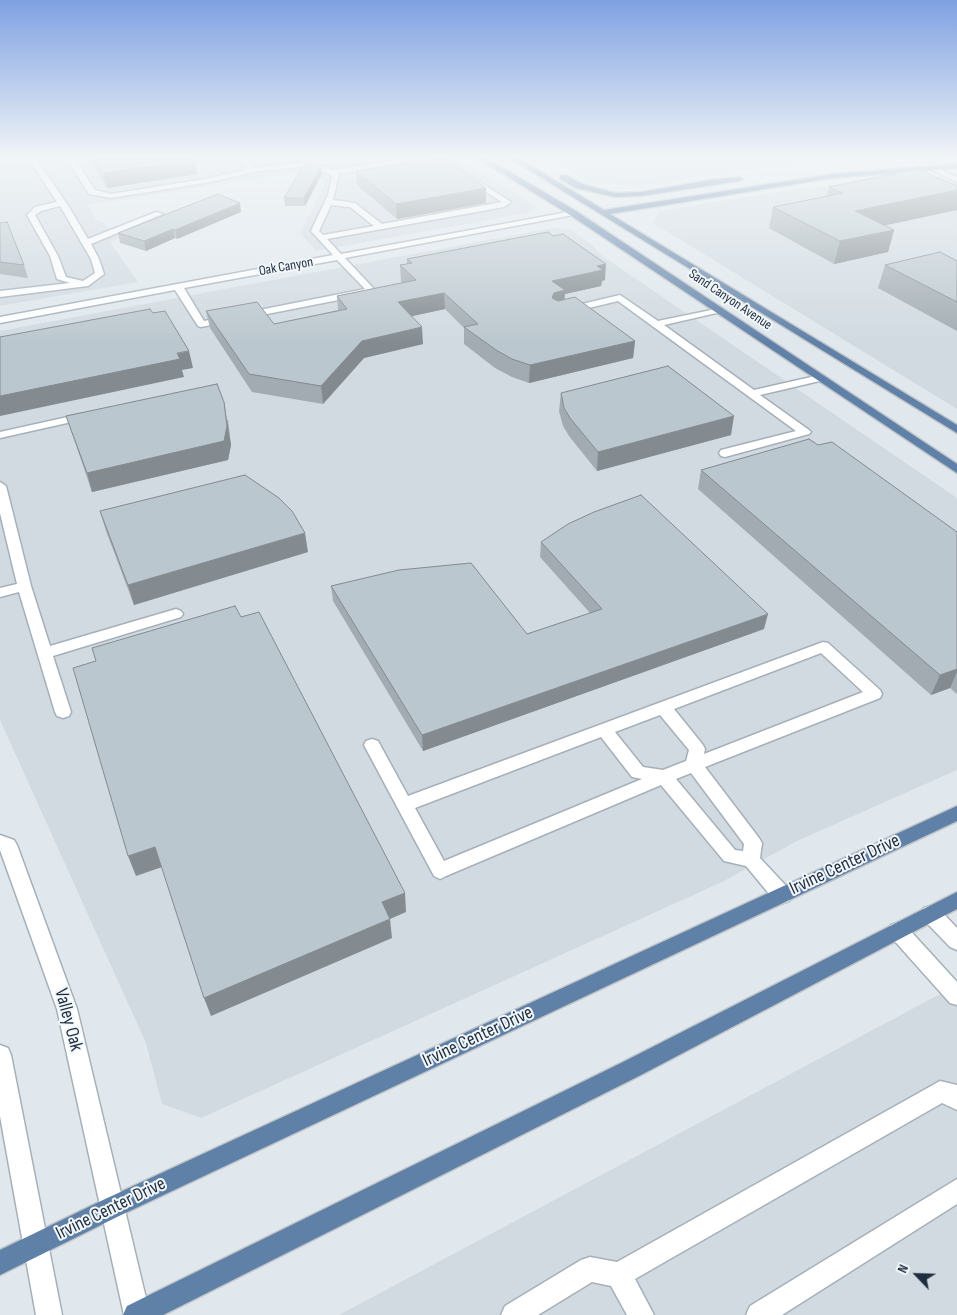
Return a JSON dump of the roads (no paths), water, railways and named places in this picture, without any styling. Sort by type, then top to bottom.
[{"type":"main road","name":"Sand Canyon Avenue","points":[[584,220],[957,469]]},
{"type":"main road","name":"Sand Canyon Avenue","points":[[616,220],[957,430]]},
{"type":"main road","name":"Irvine Center Drive","points":[[0,1264],[111,1208],[957,813]]},
{"type":"main road","points":[[137,1315],[631,1069],[957,900]]},
{"type":"street","points":[[34,220],[54,256],[62,279],[85,284]]},
{"type":"street","points":[[0,294],[85,284],[100,274],[95,259],[72,220]]},
{"type":"street","points":[[84,243],[144,220]]},
{"type":"street","points":[[178,287],[201,324],[371,291],[341,257],[320,238],[315,230],[319,220]]},
{"type":"street","points":[[372,220],[380,227]]},
{"type":"street","points":[[320,238],[417,220]]},
{"type":"street","name":"Oak Canyon","points":[[0,320],[534,220]]},
{"type":"street","points":[[85,284],[94,302]]},
{"type":"street","points":[[557,313],[620,298],[805,432],[725,453]]},
{"type":"street","points":[[657,324],[718,310]]},
{"type":"street","points":[[753,393],[820,378]]},
{"type":"street","points":[[0,435],[81,417]]},
{"type":"street","points":[[0,486],[24,586],[63,712]]},
{"type":"street","points":[[0,593],[24,586]]},
{"type":"street","points":[[45,653],[176,614]]},
{"type":"street","points":[[372,745],[404,805],[440,871],[664,777],[874,694],[823,647],[404,805]]},
{"type":"street","points":[[663,707],[697,749],[694,765],[753,843],[751,860]]},
{"type":"street","points":[[604,729],[638,772],[664,777],[730,856],[751,860],[782,895]]},
{"type":"street","name":"Valley Oak","points":[[0,842],[8,845],[68,1009],[111,1208],[137,1315]]},
{"type":"street","points":[[931,914],[957,941]]},
{"type":"street","points":[[898,931],[957,996]]},
{"type":"street","points":[[0,1055],[49,1315]]},
{"type":"street","points":[[514,1315],[590,1269],[620,1275],[940,1092],[953,1094],[957,1099]]},
{"type":"street","points":[[759,1315],[957,1191]]},
{"type":"street","points":[[620,1275],[640,1315]]}]
